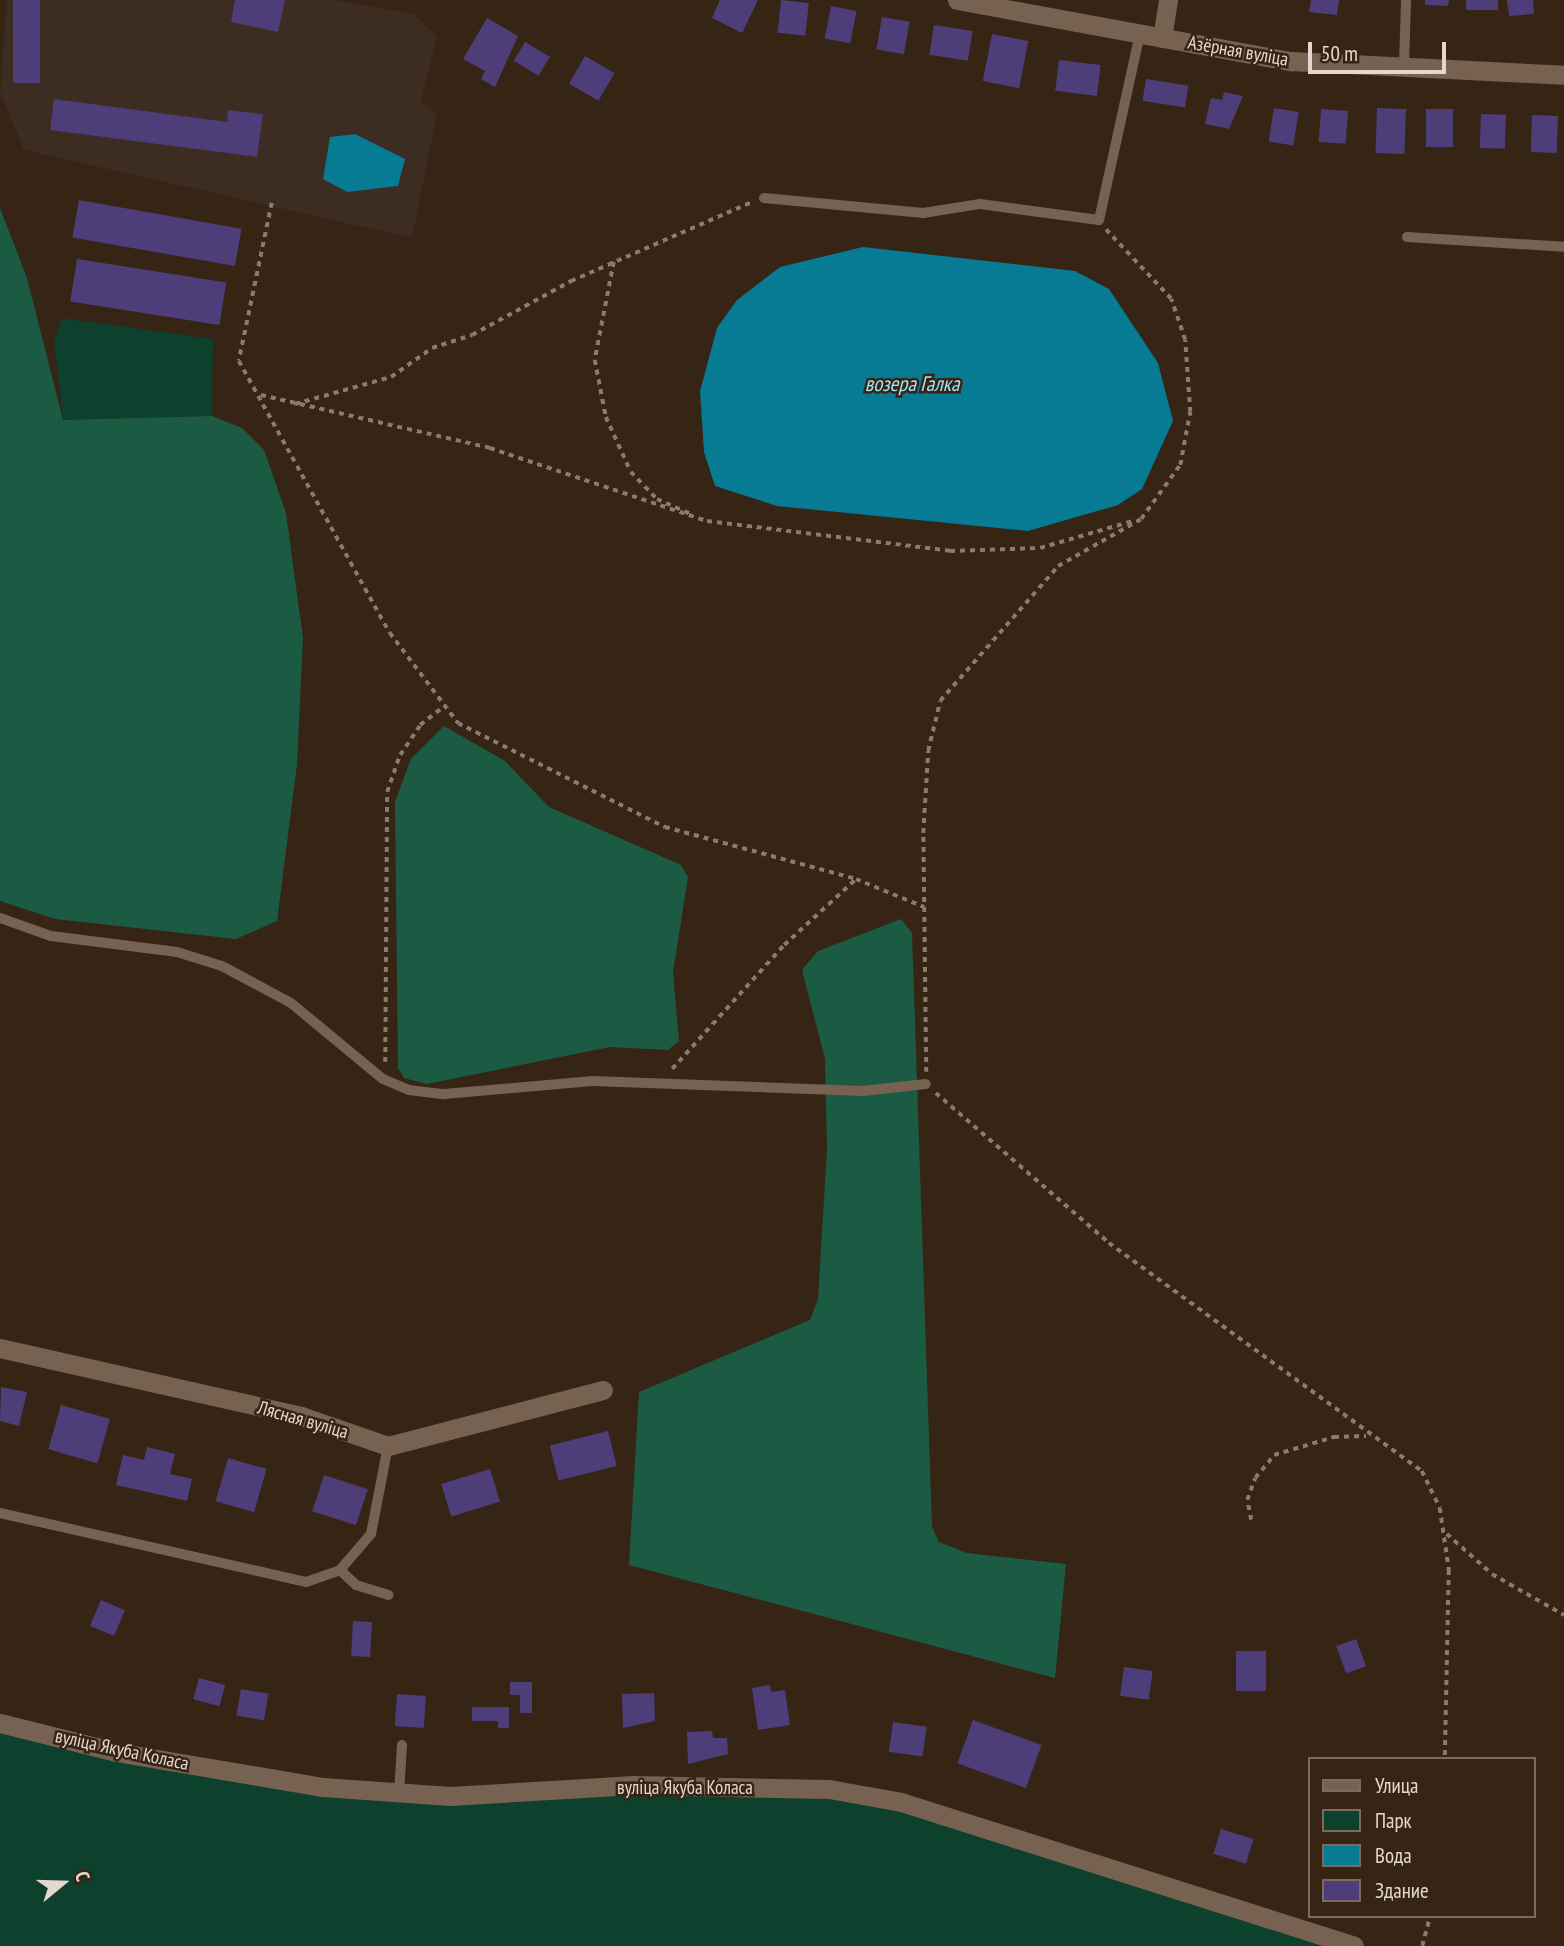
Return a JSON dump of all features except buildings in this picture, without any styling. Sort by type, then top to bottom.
[{"type":"street","name":"Азёрная вуліца","points":[[957,0],[1291,61],[1564,75]]},
{"type":"street","points":[[1162,38],[1168,0]]},
{"type":"street","name":"Лясная вуліца","points":[[0,1348],[301,1416],[388,1446]]},
{"type":"street","points":[[388,1446],[603,1390]]},
{"type":"street","name":"вуліца Якуба Коласа","points":[[0,1723],[116,1752],[323,1787],[398,1793],[450,1796],[634,1786],[829,1789],[901,1802],[1354,1946]]},
{"type":"lane","points":[[1404,65],[1406,0]]},
{"type":"lane","points":[[764,198],[923,213],[980,204],[1099,220],[1140,34]]},
{"type":"lane","points":[[1407,237],[1564,247]]},
{"type":"lane","points":[[0,918],[51,936],[177,952],[222,966],[326,1026],[383,1079],[444,1094],[520,1084],[658,1083],[863,1091],[926,1084]]},
{"type":"lane","points":[[0,1513],[271,1579],[306,1582],[340,1570],[371,1534],[388,1446]]},
{"type":"lane","points":[[340,1570],[356,1585],[388,1595]]},
{"type":"lane","points":[[398,1793],[402,1745]]},
{"type":"path","points":[[293,404],[391,377],[432,348],[472,335],[614,262],[764,198]]},
{"type":"path","points":[[272,204],[239,361],[390,633],[443,707],[458,723],[665,827],[856,879],[924,907]]},
{"type":"path","points":[[1099,220],[1171,299],[1185,340],[1190,412],[1180,465],[1142,519],[1058,566],[940,701],[928,751],[924,907],[926,1084],[1109,1243],[1368,1436],[1422,1471],[1445,1532],[1445,1757]]},
{"type":"path","points":[[614,262],[595,360],[606,417],[631,472],[657,499],[707,521]]},
{"type":"path","points":[[260,395],[490,448],[707,521],[950,551],[1040,548],[1142,519]]},
{"type":"path","points":[[383,1079],[387,792],[400,755],[420,725],[443,707]]},
{"type":"path","points":[[658,1083],[784,945],[856,879]]},
{"type":"path","points":[[1251,1520],[1251,1489],[1274,1455],[1334,1437],[1368,1436]]},
{"type":"path","points":[[1445,1532],[1492,1574],[1564,1615]]},
{"type":"path","points":[[1422,1946],[1429,1918]]},
{"type":"shaded area","points":[[7,0],[335,0],[414,14],[437,37],[421,102],[437,113],[412,238],[24,150],[0,92]]},
{"type":"green space","points":[[0,208],[27,278],[63,420],[212,416],[242,428],[264,450],[286,513],[303,638],[297,764],[277,921],[236,939],[55,919],[0,901]]},
{"type":"green space","points":[[62,318],[213,339],[212,416],[63,420],[54,340]]},
{"type":"green space","points":[[444,726],[505,761],[549,807],[681,865],[688,877],[673,972],[679,1041],[668,1050],[610,1047],[427,1084],[404,1078],[398,1068],[395,802],[411,759]]},
{"type":"green space","points":[[901,919],[912,933],[932,1527],[939,1542],[967,1553],[1066,1564],[1055,1678],[629,1565],[639,1392],[810,1320],[818,1299],[827,1149],[825,1059],[802,970],[818,951]]},
{"type":"green space","points":[[0,1723],[323,1787],[829,1789],[1354,1946],[0,1946]]},
{"type":"water","points":[[355,134],[405,159],[398,186],[347,192],[323,179],[330,137]]},
{"type":"water","name":"возера Галка","points":[[863,247],[1075,271],[1109,289],[1158,363],[1173,421],[1142,489],[1118,505],[1028,531],[777,506],[715,486],[704,452],[700,391],[717,328],[737,300],[780,267]]}]
